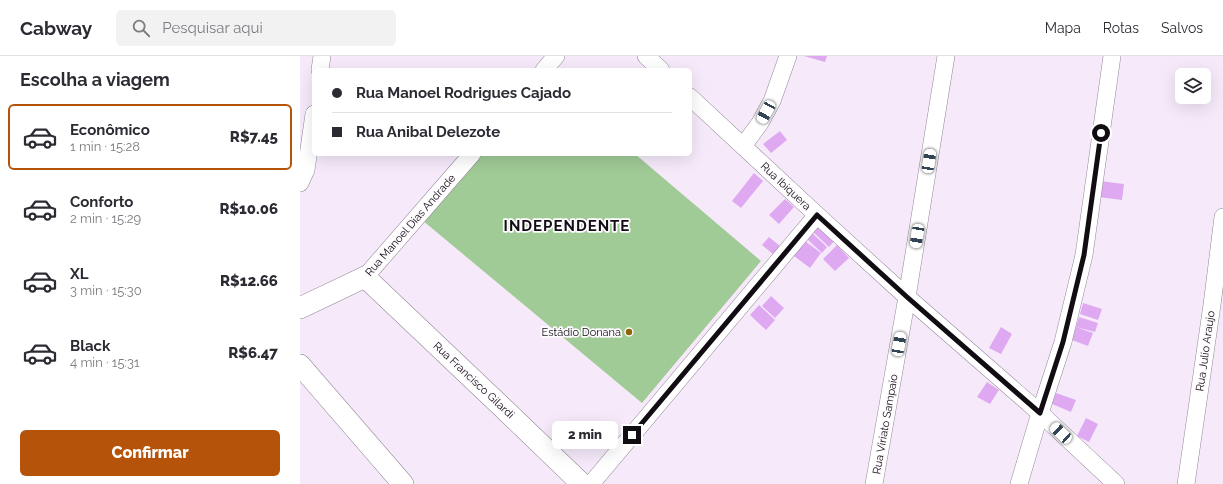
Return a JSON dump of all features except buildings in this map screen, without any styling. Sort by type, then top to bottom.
[{"type":"street","points":[[320,68],[322,56]]},
{"type":"street","points":[[546,68],[556,56]]},
{"type":"street","points":[[646,56],[659,68]]},
{"type":"street","points":[[743,146],[760,123],[772,101],[788,56]]},
{"type":"street","name":"Rua Viriato Sampaio","points":[[874,484],[907,297],[946,56]]},
{"type":"street","points":[[1020,484],[1040,413],[1063,342],[1084,255],[1112,56]]},
{"type":"street","name":"Rua Ibiquera","points":[[692,99],[907,297],[1040,413],[1116,484]]},
{"type":"street","points":[[300,183],[306,170],[312,128]]},
{"type":"street","name":"Rua Manoel Dias Andrade","points":[[300,308],[365,277],[470,156]]},
{"type":"street","points":[[591,484],[817,215]]},
{"type":"street","name":"Rua Julio Araujo","points":[[1186,484],[1217,306],[1223,217]]},
{"type":"street","name":"Rua Francisco Gilardi","points":[[365,277],[502,406],[582,484]]},
{"type":"street","points":[[300,364],[403,484]]},
{"type":"street","points":[[300,387],[385,484]]},
{"type":"green space","name":"Estádio Donana","points":[[476,156],[637,156],[761,261],[642,403],[422,220]]},
{"type":"place","name":"Estádio Donana","points":[[629,332]]},
{"type":"district","name":"INDEPENDENTE","points":[[567,226]]},
{"type":"route","points":[[632,435],[817,215],[907,297],[1040,413],[1063,342],[1084,255],[1101,133]]}]
